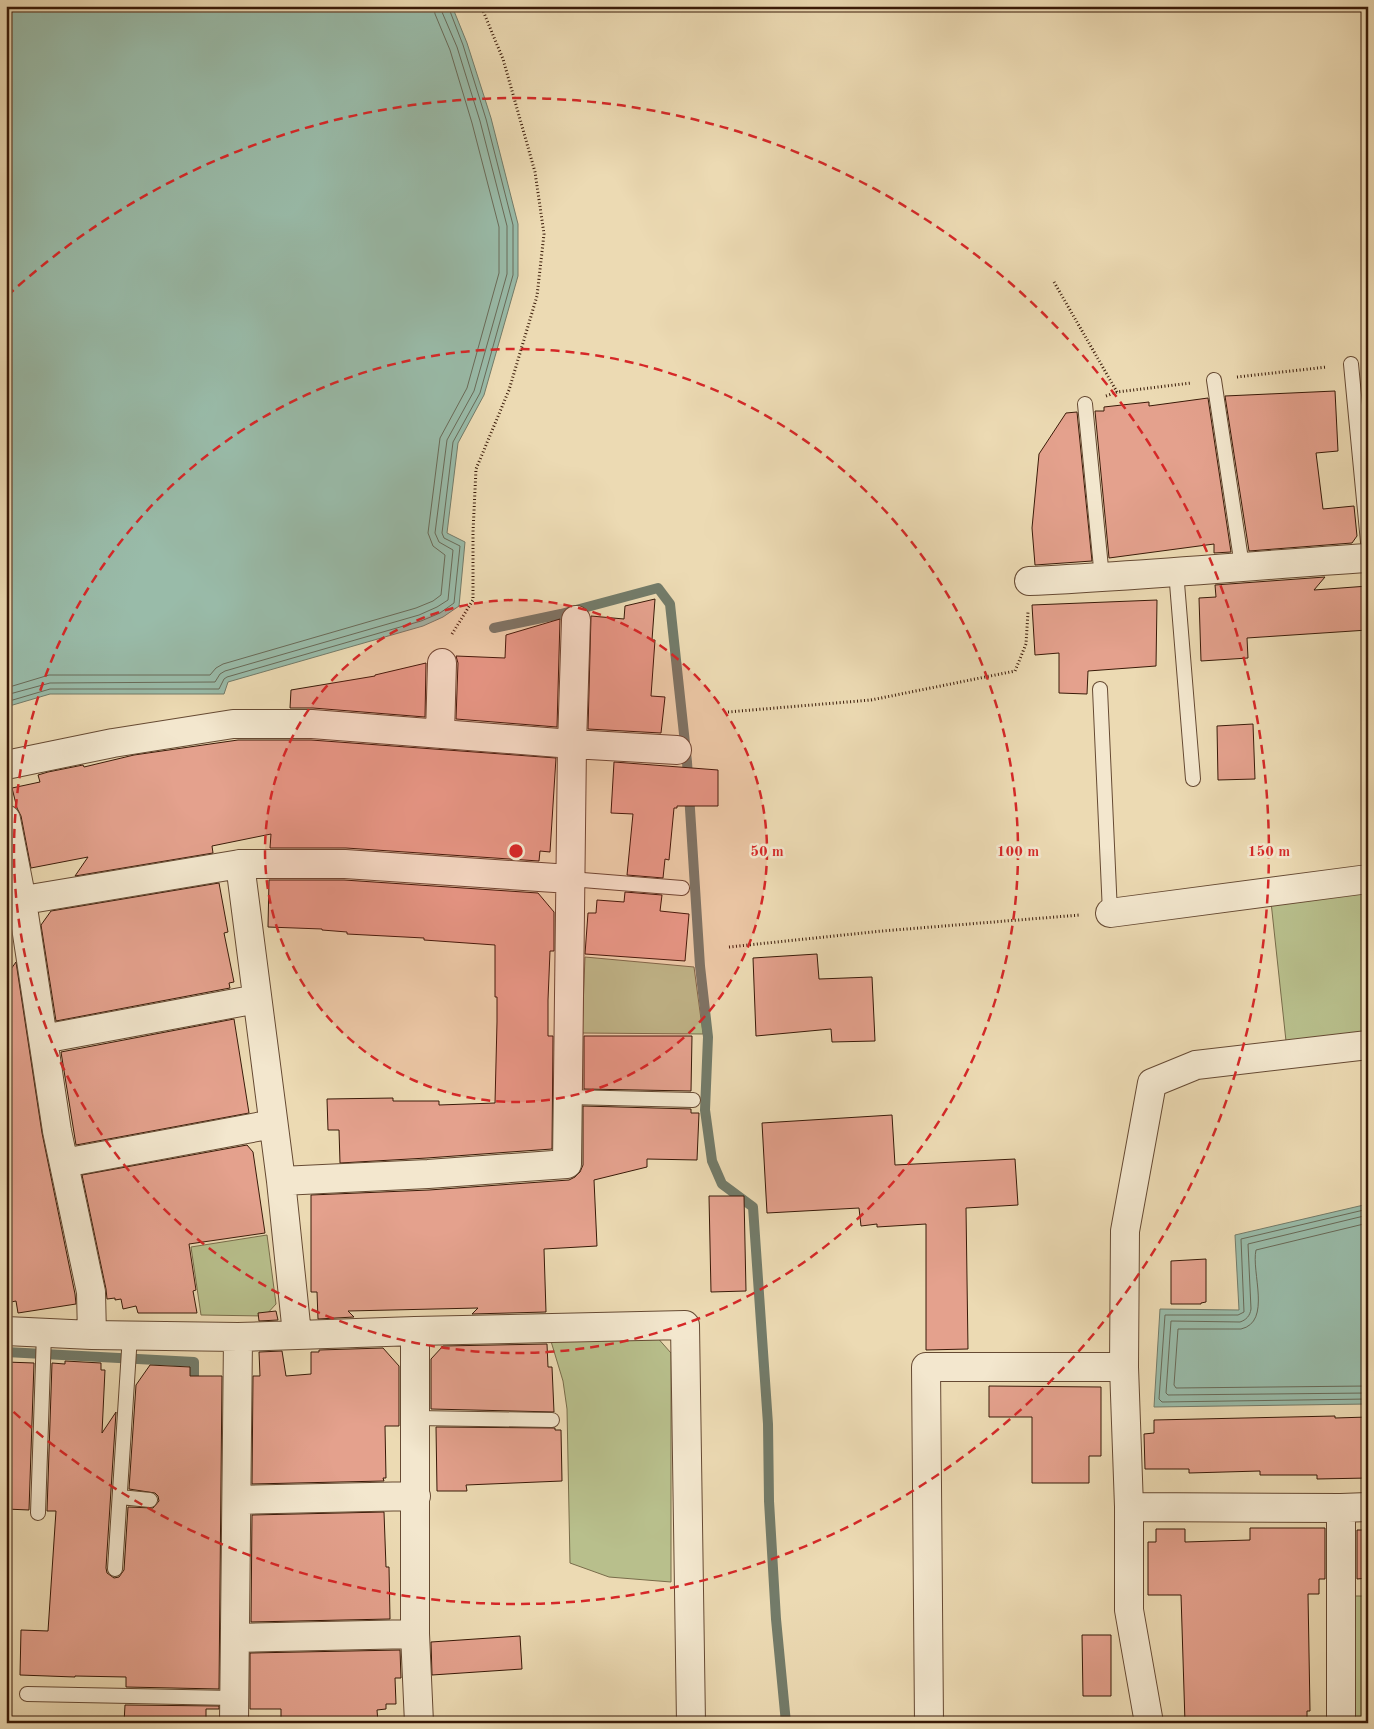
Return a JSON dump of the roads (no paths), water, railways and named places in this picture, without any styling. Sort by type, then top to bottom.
[{"type":"street","points":[[1030,581],[1102,578],[1368,558]]},
{"type":"street","points":[[281,1181],[428,1174],[567,1164],[572,744],[576,620]]},
{"type":"street","points":[[440,734],[442,663]]},
{"type":"street","points":[[6,764],[113,743],[233,724],[312,724],[677,750]]},
{"type":"street","points":[[6,819],[14,902],[43,1039],[64,1163],[91,1292],[92,1335]]},
{"type":"street","points":[[14,902],[240,864],[345,864],[570,879]]},
{"type":"street","points":[[240,864],[281,1181],[297,1334]]},
{"type":"street","points":[[1110,913],[1368,879]]},
{"type":"street","points":[[43,1039],[257,999]]},
{"type":"street","points":[[1149,1723],[1129,1610],[1124,1367],[1125,1231],[1152,1083],[1196,1065],[1368,1045]]},
{"type":"street","points":[[64,1163],[273,1124]]},
{"type":"street","points":[[6,1331],[92,1335],[238,1337],[685,1325],[691,1723]]},
{"type":"street","points":[[415,1331],[415,1634],[419,1723]]},
{"type":"street","points":[[234,1710],[238,1337]]},
{"type":"street","points":[[929,1723],[926,1367],[1124,1367]]},
{"type":"street","points":[[237,1500],[416,1496]]},
{"type":"street","points":[[1128,1507],[1368,1507]]},
{"type":"street","points":[[1341,1508],[1341,1723]]},
{"type":"street","points":[[235,1638],[415,1634]]},
{"type":"lane","points":[[1351,364],[1368,542]]},
{"type":"lane","points":[[1214,380],[1242,566]]},
{"type":"lane","points":[[1085,404],[1102,578]]},
{"type":"lane","points":[[1176,571],[1193,780]]},
{"type":"lane","points":[[1100,689],[1110,913]]},
{"type":"lane","points":[[570,879],[682,888]]},
{"type":"lane","points":[[568,1097],[693,1100]]},
{"type":"lane","points":[[38,1513],[44,1333]]},
{"type":"lane","points":[[115,1569],[130,1335]]},
{"type":"lane","points":[[416,1418],[552,1420]]},
{"type":"lane","points":[[120,1498],[150,1500]]},
{"type":"lane","points":[[27,1694],[234,1710]]},
{"type":"water","points":[[6,6],[452,6],[467,43],[491,118],[518,224],[518,276],[484,395],[458,443],[447,533],[465,542],[459,606],[443,617],[423,626],[228,682],[224,694],[50,694],[6,707]]},
{"type":"water","points":[[1368,1204],[1368,1404],[1154,1407],[1160,1309],[1239,1310],[1235,1235]]},
{"type":"waterway","points":[[494,628],[561,614],[658,588],[670,604],[687,762],[700,966],[708,1037],[705,1110],[712,1161],[722,1184],[753,1207],[768,1424],[769,1501],[776,1619],[786,1723]]},
{"type":"waterway","points":[[6,1352],[194,1362],[194,1388]]}]
